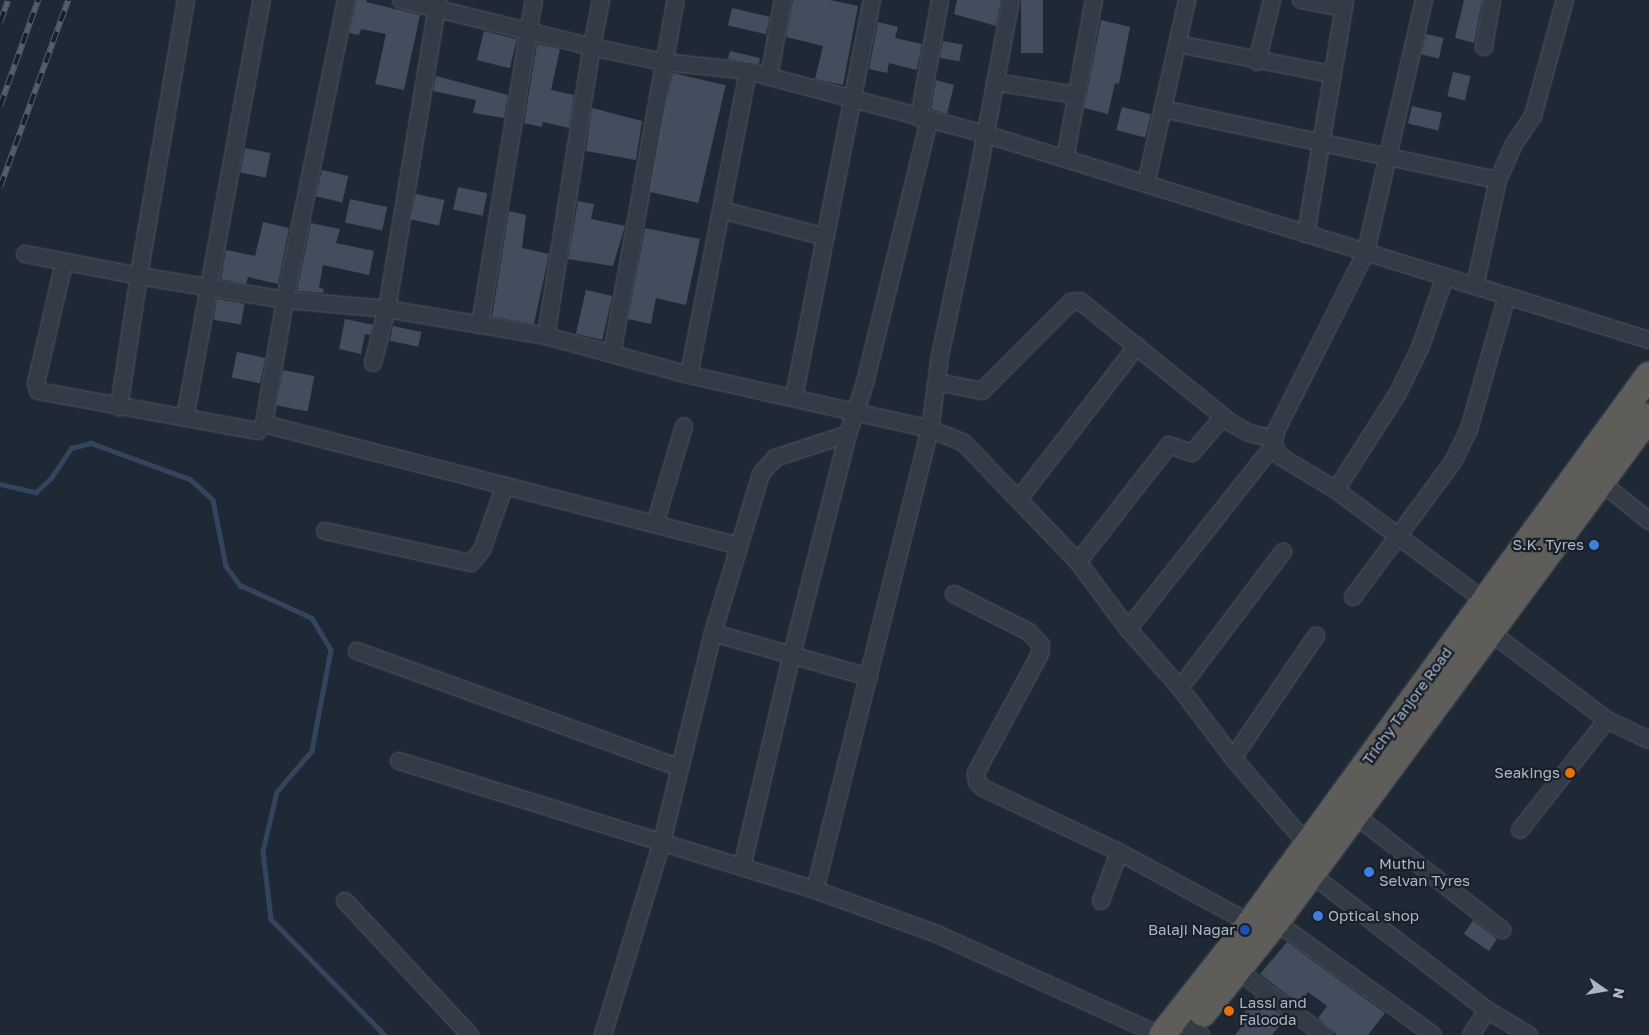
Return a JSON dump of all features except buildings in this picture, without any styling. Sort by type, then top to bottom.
[{"type":"highway","name":"Trichy Tanjore Road","points":[[1161,1035],[1250,922],[1649,375]]},
{"type":"highway","name":"Trichy Tanjore Road","points":[[1192,1033],[1649,417]]},
{"type":"street","points":[[119,407],[139,276],[186,0]]},
{"type":"street","points":[[185,418],[262,0]]},
{"type":"street","points":[[64,262],[36,383],[38,390],[252,432],[258,431],[264,424],[285,300],[346,0]]},
{"type":"street","points":[[401,0],[438,5],[592,46],[663,62],[748,71],[985,134],[1649,340]]},
{"type":"street","points":[[480,325],[534,0]]},
{"type":"street","points":[[546,336],[601,0]]},
{"type":"street","points":[[612,354],[663,62],[676,0]]},
{"type":"street","points":[[769,77],[784,0]]},
{"type":"street","points":[[794,397],[872,0]]},
{"type":"street","points":[[742,867],[792,654],[848,434],[868,366],[924,119],[940,0]]},
{"type":"street","points":[[815,890],[930,429],[940,356],[1011,0]]},
{"type":"street","points":[[1076,162],[1075,95],[1094,0]]},
{"type":"street","points":[[1146,184],[1187,0]]},
{"type":"street","points":[[1257,62],[1272,0]]},
{"type":"street","points":[[1301,0],[1345,4],[1331,74],[1306,234]]},
{"type":"street","points":[[1128,629],[1273,442],[1366,252],[1424,0]]},
{"type":"street","points":[[1484,47],[1492,0]]},
{"type":"street","points":[[1475,286],[1498,180],[1514,144],[1533,116],[1565,0]]},
{"type":"street","points":[[373,363],[388,309],[438,5]]},
{"type":"street","points":[[1178,44],[1257,62],[1331,74]]},
{"type":"street","points":[[689,375],[748,71]]},
{"type":"street","points":[[995,82],[1075,95]]},
{"type":"street","points":[[1163,109],[1389,155],[1498,180]]},
{"type":"street","points":[[722,210],[826,237]]},
{"type":"street","points":[[25,254],[208,288],[285,300],[388,309],[546,336],[689,375],[930,429],[964,443],[1078,562],[1128,629],[1180,688],[1233,758],[1306,843]]},
{"type":"street","points":[[1336,490],[1398,393],[1420,348],[1445,277]]},
{"type":"street","points":[[1353,597],[1453,462],[1465,437],[1507,296]]},
{"type":"street","points":[[937,379],[982,391],[1076,300],[1086,303],[1227,420],[1249,433],[1273,442],[1281,457],[1336,490],[1485,601]]},
{"type":"street","points":[[1018,500],[1138,346]]},
{"type":"street","points":[[1078,562],[1169,445],[1192,452],[1227,420]]},
{"type":"street","points":[[264,424],[504,488],[738,546]]},
{"type":"street","points":[[655,524],[684,426]]},
{"type":"street","points":[[603,1035],[662,842],[678,766],[748,509],[768,463],[792,451],[848,434]]},
{"type":"street","points":[[1601,482],[1649,520]]},
{"type":"street","points":[[325,531],[471,562],[482,550],[504,488]]},
{"type":"street","points":[[1180,688],[1283,552]]},
{"type":"street","points":[[954,594],[1029,632],[1041,644],[1040,654],[976,773],[977,782],[983,788],[1119,852],[1250,922]]},
{"type":"street","points":[[1490,632],[1607,720],[1649,740]]},
{"type":"street","points":[[713,633],[868,677]]},
{"type":"street","points":[[1233,758],[1316,636]]},
{"type":"street","points":[[357,651],[678,766]]},
{"type":"street","points":[[1520,830],[1607,720]]},
{"type":"street","points":[[399,762],[815,890],[937,934],[1161,1035]]},
{"type":"street","points":[[1354,815],[1502,930]]},
{"type":"street","points":[[1101,901],[1119,852]]},
{"type":"street","points":[[1311,874],[1487,1010],[1529,1035]]},
{"type":"street","points":[[345,901],[470,1035]]},
{"type":"street","points":[[1276,922],[1433,1035]]},
{"type":"street","points":[[1237,970],[1324,1035]]},
{"type":"street","points":[[1471,1035],[1487,1010]]},
{"type":"waterway","points":[[0,484],[36,492],[51,478],[71,448],[91,443],[190,479],[213,500],[226,566],[240,585],[312,618],[331,650],[312,751],[277,792],[263,851],[271,919],[385,1035]]},
{"type":"railway","points":[[0,22],[8,0]]},
{"type":"railway","points":[[0,106],[38,0]]},
{"type":"railway","points":[[0,187],[68,0]]},
{"type":"place","name":"S.K. Tyres","points":[[1594,545]]},
{"type":"place","name":"Seakings","points":[[1570,773]]},
{"type":"place","name":"Muthu Selvan Tyres","points":[[1369,872]]},
{"type":"place","name":"Optical shop","points":[[1318,916]]},
{"type":"place","name":"Balaji Nagar","points":[[1245,930]]},
{"type":"place","name":"Lassi and Falooda","points":[[1229,1011]]}]
